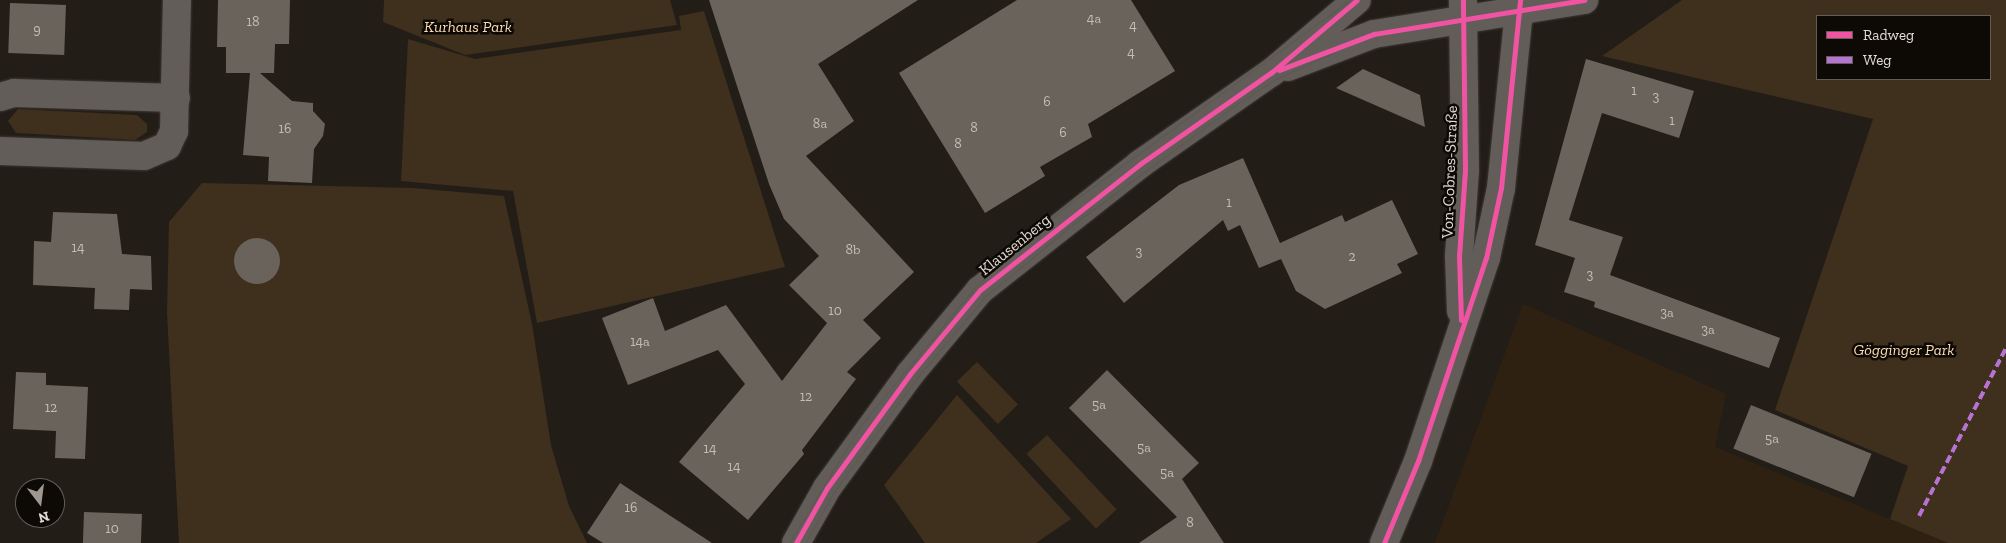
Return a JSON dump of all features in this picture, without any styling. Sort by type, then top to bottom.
[{"type":"street","points":[[0,151],[144,156],[167,146],[174,130],[177,0]]},
{"type":"street","name":"Klausenberg","points":[[796,543],[827,488],[910,374],[980,290],[1140,164],[1272,72],[1357,0]]},
{"type":"street","name":"Klausenberg","points":[[1272,72],[1374,34],[1464,9],[1584,0]]},
{"type":"street","name":"Von-Cobres-Straße","points":[[1384,543],[1418,461],[1461,327],[1486,258],[1501,188],[1520,6]]},
{"type":"street","name":"Von-Cobres-Straße","points":[[1461,327],[1464,9]]},
{"type":"street","points":[[0,97],[14,93],[176,98]]},
{"type":"shaded area","points":[[1523,304],[1726,394],[1715,447],[1948,543],[1435,543]]},
{"type":"green space","name":"Kurhaus Park","points":[[384,0],[670,0],[677,25],[465,55],[383,22]]},
{"type":"green space","name":"Gögginger Park","points":[[1682,0],[2006,0],[2006,543],[1948,543],[1890,519],[1908,466],[1775,410],[1873,119],[1602,56]]},
{"type":"green space","points":[[704,11],[785,267],[537,323],[513,191],[401,181],[408,39],[475,59],[681,30],[679,16]]},
{"type":"green space","points":[[18,109],[137,115],[147,124],[147,132],[135,140],[16,133],[8,121]]},
{"type":"green space","points":[[202,183],[413,188],[504,196],[532,324],[551,445],[569,506],[587,543],[179,543],[167,313],[169,222]]},
{"type":"green space","points":[[977,362],[1018,404],[998,424],[957,381]]},
{"type":"green space","points":[[957,395],[1071,519],[1036,543],[925,543],[884,485]]},
{"type":"green space","points":[[1047,435],[1117,510],[1096,529],[1027,454]]},
{"type":"building","points":[[218,0],[290,0],[289,44],[275,44],[274,73],[260,73],[292,101],[313,103],[313,111],[325,124],[323,136],[314,149],[312,183],[268,181],[269,157],[243,155],[250,73],[226,73],[226,47],[217,47]]},
{"type":"building","points":[[709,0],[918,0],[818,64],[854,121],[806,156],[914,272],[863,320],[881,338],[847,372],[856,379],[802,450],[804,454],[748,520],[679,462],[745,384],[718,350],[628,385],[602,318],[653,298],[665,331],[726,305],[782,381],[827,323],[789,285],[819,256],[784,219],[769,184]]},
{"type":"building","points":[[1017,0],[1131,0],[1175,71],[1088,124],[1092,137],[1040,167],[1045,176],[985,213],[899,73]]},
{"type":"building","points":[[10,3],[66,5],[64,55],[8,53]]},
{"type":"building","points":[[1586,59],[1694,91],[1679,138],[1602,113],[1569,220],[1623,237],[1610,275],[1780,338],[1769,368],[1594,307],[1595,302],[1564,292],[1575,258],[1535,245]]},
{"type":"building","points":[[1363,69],[1420,95],[1425,127],[1336,88]]},
{"type":"building","points":[[1243,158],[1280,243],[1342,215],[1345,222],[1392,200],[1418,254],[1397,264],[1402,273],[1325,309],[1296,291],[1281,259],[1259,268],[1240,225],[1228,231],[1223,220],[1124,303],[1086,257],[1179,185]]},
{"type":"building","points":[[53,212],[117,214],[122,254],[151,256],[152,290],[130,289],[129,310],[94,309],[95,288],[33,285],[34,241],[51,242]]},
{"type":"building","points":[[257,238],[270,242],[276,248],[280,261],[276,274],[270,280],[257,284],[244,280],[238,274],[234,261],[238,248],[244,242]]},
{"type":"building","points":[[1107,370],[1199,463],[1182,479],[1224,543],[1139,543],[1177,517],[1069,408]]},
{"type":"building","points":[[16,372],[46,373],[46,385],[88,387],[85,459],[55,458],[56,431],[13,429]]},
{"type":"building","points":[[1751,405],[1872,454],[1854,497],[1733,449]]},
{"type":"building","points":[[620,483],[712,543],[603,543],[587,533]]},
{"type":"building","points":[[84,512],[142,514],[141,543],[83,543]]},
{"type":"tram line","points":[[789,543],[861,425],[976,286],[1061,210],[1350,0]]},
{"type":"tram line","points":[[805,543],[834,492],[916,379],[986,296],[1072,225],[1237,104],[1276,79],[1374,34],[1584,0]]},
{"type":"marked path","points":[[1919,516],[2006,348]]},
{"type":"cycle path","points":[[796,543],[827,488],[910,374],[980,290],[1140,164],[1272,72],[1357,0]]},
{"type":"cycle path","points":[[1461,320],[1459,256],[1465,170],[1463,0]]},
{"type":"cycle path","points":[[1384,543],[1418,461],[1486,258],[1501,188],[1520,0]]},
{"type":"cycle path","points":[[1279,70],[1374,34],[1584,0]]}]
